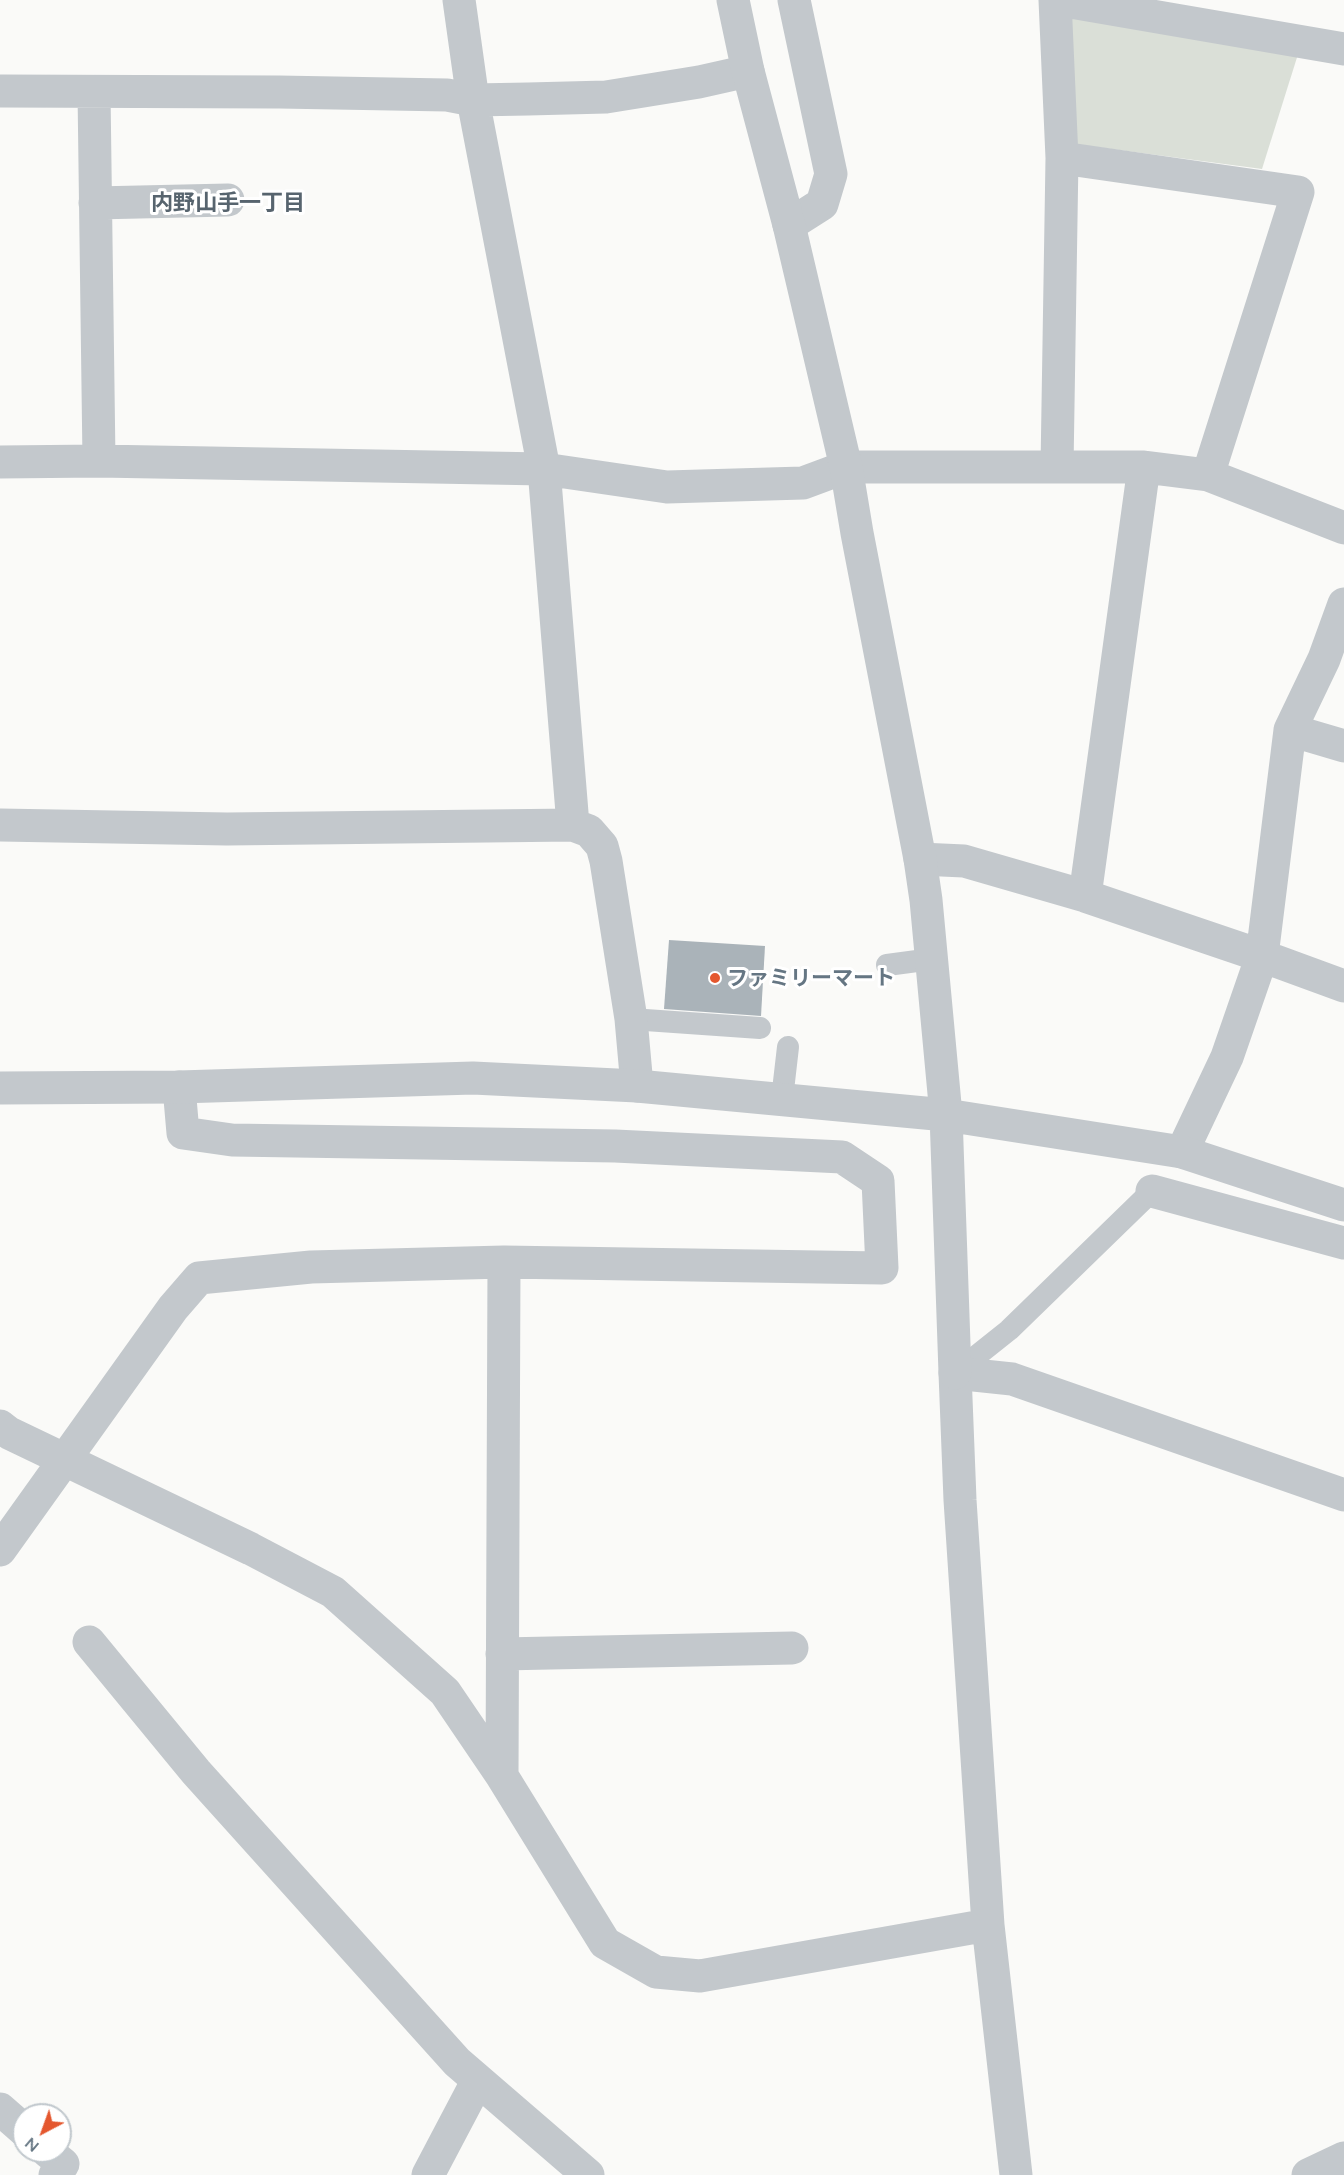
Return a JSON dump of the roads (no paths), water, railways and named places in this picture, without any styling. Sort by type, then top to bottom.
[{"type":"street","points":[[459,0],[473,100],[544,469],[573,825]]},
{"type":"street","points":[[733,0],[748,70],[789,225],[846,467],[920,859],[932,959],[946,1115],[960,1500],[988,1925],[1016,2175]]},
{"type":"street","points":[[789,225],[822,204],[831,174],[794,0]]},
{"type":"street","points":[[1057,467],[1062,159],[1057,0],[1344,49]]},
{"type":"street","points":[[0,91],[435,95],[473,100],[606,97],[699,82],[748,70]]},
{"type":"street","points":[[94,92],[99,461]]},
{"type":"street","points":[[1062,159],[1298,192],[1208,475]]},
{"type":"street","points":[[95,203],[228,200]]},
{"type":"street","points":[[0,462],[99,461],[544,469],[667,487],[804,483],[846,467],[1144,467],[1208,475],[1344,528]]},
{"type":"street","points":[[1085,896],[1144,467]]},
{"type":"street","points":[[1182,1152],[1227,1057],[1262,956],[1290,730],[1324,659],[1344,604]]},
{"type":"street","points":[[1290,730],[1344,747]]},
{"type":"street","points":[[0,825],[227,829],[573,825],[590,831],[602,846],[606,861],[631,1019],[637,1086]]},
{"type":"street","points":[[920,859],[964,861],[1085,896],[1344,986]]},
{"type":"street","points":[[0,1088],[179,1087],[473,1078],[637,1086],[946,1115],[1182,1152],[1344,1205]]},
{"type":"street","points":[[0,1550],[173,1308],[199,1278],[311,1267],[504,1262],[882,1268],[878,1181],[842,1157],[615,1146],[232,1140],[183,1132],[179,1087]]},
{"type":"street","points":[[1152,1191],[1344,1243]]},
{"type":"street","points":[[502,1776],[504,1262]]},
{"type":"street","points":[[955,1373],[1012,1379],[1344,1495]]},
{"type":"street","points":[[0,1426],[9,1433],[252,1550],[333,1592],[445,1692],[502,1776],[605,1942],[656,1972],[700,1976],[988,1925]]},
{"type":"street","points":[[89,1642],[196,1772],[457,2062],[588,2175]]},
{"type":"street","points":[[502,1654],[792,1648]]},
{"type":"street","points":[[428,2175],[478,2080]]},
{"type":"street","points":[[0,2109],[12,2120]]},
{"type":"street","points":[[1308,2175],[1344,2158]]},
{"type":"street","points":[[55,2175],[62,2163]]},
{"type":"lane","points":[[886,965],[932,959]]},
{"type":"lane","points":[[631,1019],[760,1028]]},
{"type":"lane","points":[[782,1099],[788,1047]]},
{"type":"lane","points":[[955,1373],[1009,1330],[1152,1191]]},
{"type":"place","name":"ファミリーマート","points":[[715,978]]},
{"type":"district","name":"内野山手一丁目","points":[[228,203]]}]
